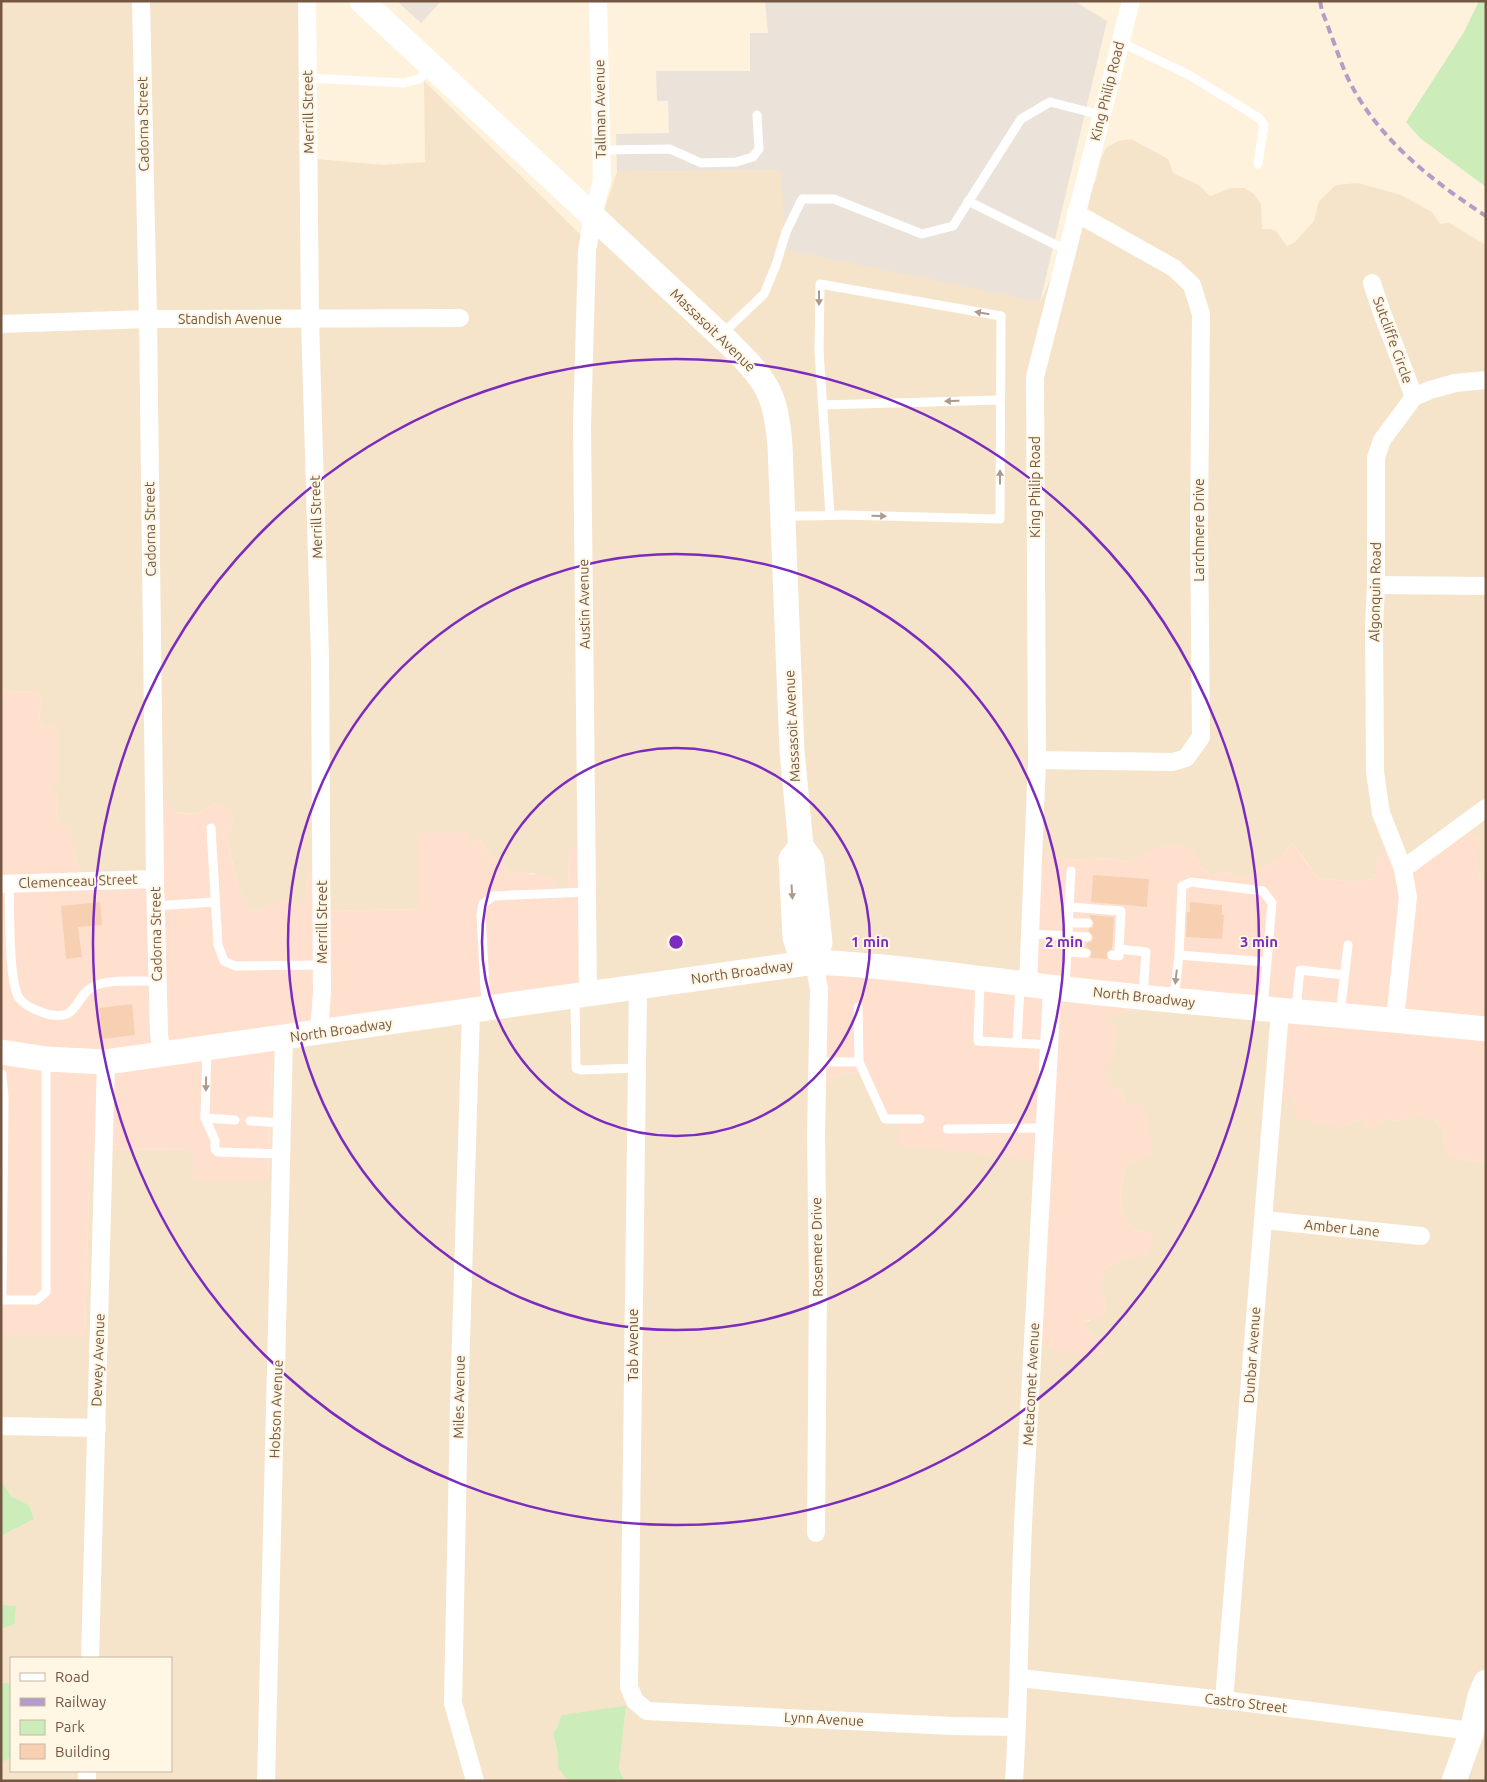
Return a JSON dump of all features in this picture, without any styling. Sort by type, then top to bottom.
[{"type":"main road","name":"Massasoit Avenue","points":[[362,1],[720,335],[766,384],[773,400],[780,446],[792,741],[801,846],[811,860],[820,943],[814,962]]},
{"type":"main road","name":"North Broadway","points":[[3,1063],[46,1059],[106,1062],[162,1056],[814,962],[860,964],[1174,1000],[1486,1029]]},
{"type":"main road","points":[[1454,1781],[1472,1731],[1480,1696],[1486,1682]]},
{"type":"street","name":"Cadorna Street","points":[[141,1],[148,319],[155,906],[159,1034],[162,1056]]},
{"type":"street","name":"Merrill Street","points":[[307,1],[310,320],[320,657],[322,993],[318,1033]]},
{"type":"street","name":"Tallman Avenue","points":[[593,215],[602,180],[598,1]]},
{"type":"street","name":"King Philip Road","points":[[1024,984],[1030,934],[1037,760],[1034,387],[1037,366],[1131,1]]},
{"type":"street","name":"Larchmere Drive","points":[[1037,760],[1173,762],[1186,758],[1201,737],[1198,525],[1201,314],[1198,298],[1192,284],[1174,268],[1076,213]]},
{"type":"street","name":"Austin Avenue","points":[[582,995],[587,892],[582,425],[587,252],[593,215]]},
{"type":"street","name":"Sutcliffe Circle","points":[[1372,283],[1380,310],[1414,397]]},
{"type":"street","name":"Standish Avenue","points":[[1,324],[148,319],[310,320],[460,318]]},
{"type":"street","points":[[1414,397],[1455,383],[1486,380]]},
{"type":"street","name":"Algonquin Road","points":[[1395,1020],[1408,897],[1403,869],[1381,813],[1375,779],[1376,458],[1382,440],[1414,397]]},
{"type":"street","points":[[1376,585],[1486,586]]},
{"type":"street","points":[[1403,869],[1486,808]]},
{"type":"street","name":"Clemenceau Street","points":[[5,884],[155,879]]},
{"type":"street","name":"Rosemere Drive","points":[[814,962],[819,989],[816,1134],[818,1285],[816,1534]]},
{"type":"street","name":"Tab Avenue","points":[[635,1701],[629,1687],[638,987]]},
{"type":"street","name":"Metacomet Avenue","points":[[1014,1781],[1024,1507],[1050,1045],[1059,988]]},
{"type":"street","name":"Miles Avenue","points":[[475,1781],[453,1703],[459,1396],[478,1010]]},
{"type":"street","name":"Dunbar Avenue","points":[[1224,1700],[1264,1220],[1279,1010]]},
{"type":"street","name":"Hobson Avenue","points":[[266,1781],[284,1038]]},
{"type":"street","name":"Dewey Avenue","points":[[90,1657],[106,1062]]},
{"type":"street","name":"Amber Lane","points":[[1264,1220],[1421,1236]]},
{"type":"street","points":[[1,1426],[97,1428]]},
{"type":"street","name":"Castro Street","points":[[1019,1678],[1224,1700],[1472,1731]]},
{"type":"street","name":"Lynn Avenue","points":[[635,1701],[647,1711],[953,1726],[1017,1727]]},
{"type":"lane","points":[[1120,42],[1189,75],[1259,118],[1264,125],[1258,164]]},
{"type":"lane","points":[[307,78],[404,83],[419,79],[432,66]]},
{"type":"lane","points":[[720,335],[764,294],[776,265],[786,232],[802,199],[834,199],[922,234],[952,226],[1021,118],[1050,102],[1101,115]]},
{"type":"lane","points":[[601,150],[670,149],[701,163],[736,162],[753,157],[759,149],[757,115]]},
{"type":"lane","points":[[968,201],[1056,245],[1067,248]]},
{"type":"lane","points":[[783,516],[830,515],[1000,519],[1001,316],[820,284],[819,351],[830,515]]},
{"type":"lane","points":[[823,406],[1000,400]]},
{"type":"lane","points":[[211,828],[218,945],[224,961],[235,966],[322,965]]},
{"type":"lane","points":[[1059,988],[1067,952],[1071,871]]},
{"type":"lane","points":[[1174,1000],[1179,955],[1182,886],[1191,882],[1263,891],[1272,903],[1266,962],[1279,1010]]},
{"type":"lane","points":[[5,884],[13,982],[19,998],[30,1008],[46,1014],[59,1016],[68,1013],[76,1007],[85,992],[100,982],[157,982]]},
{"type":"lane","points":[[478,1010],[483,904],[493,896],[587,892]]},
{"type":"lane","points":[[155,906],[215,902]]},
{"type":"lane","points":[[1069,907],[1121,912],[1116,938],[1119,949],[1118,956],[1112,956]]},
{"type":"lane","points":[[1069,923],[1088,924]]},
{"type":"lane","points":[[1030,934],[1087,937]]},
{"type":"lane","points":[[1340,1016],[1348,945]]},
{"type":"lane","points":[[1119,949],[1146,952],[1143,996]]},
{"type":"lane","points":[[1067,952],[1086,953]]},
{"type":"lane","points":[[1179,955],[1266,962]]},
{"type":"lane","points":[[1279,1010],[1300,970],[1344,974]]},
{"type":"lane","points":[[980,979],[978,1041],[1050,1045]]},
{"type":"lane","points":[[1017,1043],[1024,984]]},
{"type":"lane","points":[[582,995],[576,1068],[580,1070],[637,1068]]},
{"type":"lane","points":[[858,1007],[859,1062],[885,1120],[920,1119]]},
{"type":"lane","points":[[207,1049],[205,1118],[215,1140],[215,1149],[218,1152],[282,1154]]},
{"type":"lane","points":[[3,1063],[1,1300],[37,1300],[46,1292],[46,1059]]},
{"type":"lane","points":[[818,1062],[859,1062]]},
{"type":"lane","points":[[205,1118],[235,1120]]},
{"type":"lane","points":[[250,1121],[283,1123]]},
{"type":"lane","points":[[948,1129],[1046,1128]]},
{"type":"shaded area","points":[[1,1],[303,1],[305,158],[384,165],[425,162],[424,81],[592,246],[617,172],[780,170],[1040,302],[1091,184],[1095,183],[1106,148],[1118,141],[1131,139],[1168,159],[1173,173],[1199,185],[1210,196],[1231,188],[1244,188],[1254,194],[1261,204],[1262,229],[1276,231],[1287,246],[1295,242],[1314,221],[1319,201],[1336,185],[1358,183],[1401,195],[1432,212],[1440,224],[1449,223],[1486,245],[1486,884],[1482,881],[1475,862],[1408,860],[1378,853],[1377,872],[1373,879],[1355,882],[1317,878],[1293,844],[1288,847],[1283,855],[1269,865],[1241,879],[1228,872],[1213,875],[1202,868],[1193,853],[1168,846],[1125,861],[1111,858],[1068,860],[1059,858],[1027,988],[813,967],[826,1087],[831,1079],[847,1072],[859,1075],[872,1086],[1039,1160],[1083,1353],[1104,1354],[1101,1340],[1091,1335],[1081,1322],[1089,1321],[1106,1307],[1101,1288],[1106,1267],[1133,1256],[1152,1233],[1135,1230],[1124,1216],[1120,1195],[1125,1167],[1127,1106],[1121,1090],[1114,1089],[1103,1072],[1104,1019],[1121,1012],[1143,1009],[1271,1010],[1279,1110],[1282,1102],[1292,1095],[1341,1127],[1362,1119],[1366,1128],[1387,1119],[1397,1121],[1413,1117],[1427,1117],[1436,1121],[1444,1132],[1445,1142],[1454,1158],[1486,1163],[1486,1781],[625,1781],[619,1769],[626,1707],[561,1715],[557,1728],[553,1733],[558,1755],[558,1768],[568,1781],[1,1781],[1,1762],[10,1758],[10,1772],[172,1772],[172,1657],[10,1657],[10,1683],[1,1683],[1,1629],[15,1624],[16,1606],[1,1603],[1,1536],[34,1519],[29,1505],[11,1496],[1,1480],[1,1334],[85,1335],[90,1149],[194,1150],[268,1180],[272,1065],[278,1041],[570,996],[569,851],[568,886],[557,895],[534,873],[509,872],[491,856],[480,840],[469,843],[419,833],[419,909],[319,911],[307,879],[306,899],[296,909],[286,899],[256,912],[248,907],[238,886],[227,838],[233,821],[218,803],[196,814],[175,812],[150,883],[81,873],[73,852],[73,840],[65,826],[56,820],[58,798],[50,788],[54,726],[41,724],[39,715],[42,698],[37,691],[6,692],[1,689]]},
{"type":"shaded area","points":[[397,1],[441,1],[421,23]]},
{"type":"shaded area","points":[[765,1],[1074,1],[1107,21],[1040,302],[787,250],[780,170],[617,172],[616,134],[669,133],[668,101],[657,101],[656,71],[750,71],[750,33],[768,33]]},
{"type":"shaded area","points":[[1,689],[6,692],[37,691],[42,698],[39,715],[41,724],[54,726],[58,731],[58,782],[50,788],[58,798],[56,820],[65,825],[73,840],[73,852],[81,873],[146,884],[161,797],[175,812],[189,814],[196,814],[218,803],[223,804],[233,821],[227,839],[238,886],[248,906],[256,912],[286,898],[296,908],[306,899],[309,875],[318,876],[320,911],[419,909],[419,833],[470,833],[469,843],[480,840],[491,856],[509,872],[553,877],[557,894],[568,885],[569,850],[572,849],[580,852],[583,992],[278,1041],[272,1065],[268,1180],[193,1180],[194,1150],[90,1149],[85,1336],[1,1334]]},
{"type":"shaded area","points":[[1452,828],[1473,835],[1481,841],[1475,862],[1482,881],[1486,884],[1486,1163],[1454,1158],[1447,1154],[1444,1132],[1436,1121],[1427,1117],[1413,1117],[1397,1121],[1387,1119],[1366,1129],[1362,1119],[1341,1127],[1322,1124],[1297,1119],[1292,1095],[1282,1102],[1279,1110],[1271,1010],[1143,1009],[1121,1012],[1105,1019],[1115,1025],[1116,1035],[1112,1064],[1104,1072],[1114,1089],[1121,1090],[1127,1105],[1144,1106],[1153,1153],[1125,1167],[1120,1195],[1124,1216],[1135,1230],[1152,1233],[1153,1241],[1145,1257],[1133,1256],[1106,1267],[1101,1288],[1106,1307],[1101,1317],[1081,1322],[1091,1335],[1101,1340],[1105,1354],[1062,1353],[1051,1349],[1036,1337],[1038,1160],[898,1145],[899,1118],[884,1115],[872,1086],[858,1075],[847,1072],[831,1079],[826,1087],[826,1096],[811,973],[1026,987],[1041,861],[1050,851],[1059,858],[1068,860],[1111,858],[1125,861],[1157,848],[1185,844],[1202,868],[1213,875],[1228,872],[1241,879],[1269,865],[1283,855],[1288,847],[1293,844],[1317,878],[1355,882],[1373,879],[1377,872],[1380,849],[1388,850],[1401,861]]},
{"type":"green space","points":[[1479,1],[1486,1],[1486,187],[1420,138],[1406,122],[1464,32]]},
{"type":"green space","points":[[1,1480],[11,1496],[29,1505],[34,1519],[1,1536]]},
{"type":"green space","points":[[1,1603],[16,1606],[15,1624],[1,1629]]},
{"type":"green space","points":[[1,1683],[10,1683],[10,1758],[1,1762]]},
{"type":"green space","points":[[626,1706],[619,1769],[625,1781],[568,1781],[558,1768],[558,1755],[553,1733],[557,1728],[561,1715]]},
{"type":"building","points":[[1093,875],[1149,879],[1147,907],[1091,902]]},
{"type":"building","points":[[100,902],[102,925],[78,927],[82,957],[66,959],[61,906]]},
{"type":"building","points":[[1190,902],[1222,905],[1222,915],[1224,915],[1222,939],[1186,937],[1187,912],[1190,912]]},
{"type":"building","points":[[1090,915],[1114,917],[1112,949],[1107,952],[1107,959],[1090,958],[1092,951],[1086,947],[1093,937],[1088,929],[1093,927],[1094,923]]},
{"type":"building","points":[[132,1004],[135,1035],[102,1039],[99,1008]]},
{"type":"railway","points":[[1320,1],[1345,72],[1371,116],[1405,154],[1424,171],[1486,216]]}]
